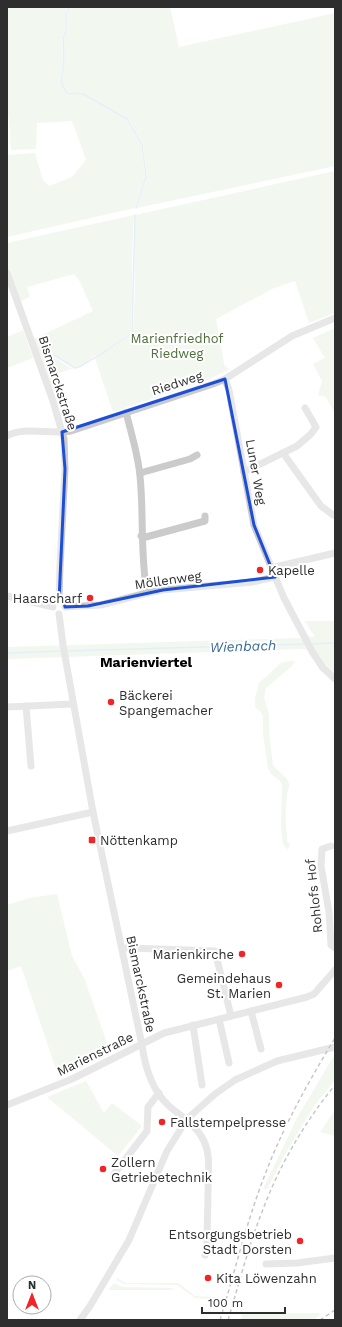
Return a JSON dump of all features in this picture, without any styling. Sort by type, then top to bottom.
[{"type":"street","name":"Bismarckstraße","points":[[7,273],[53,401],[62,432],[65,452],[65,469],[59,601]]},
{"type":"street","name":"Riedweg","points":[[7,436],[17,432],[62,432],[213,384],[225,379],[292,336],[335,318]]},
{"type":"street","name":"Luner Weg","points":[[225,379],[229,390],[254,525],[275,577],[304,637],[322,668],[335,679]]},
{"type":"street","points":[[244,472],[297,446],[311,434],[316,427],[305,408]]},
{"type":"street","points":[[126,412],[140,474],[142,502],[142,561],[147,593]]},
{"type":"street","points":[[283,453],[321,506],[333,515]]},
{"type":"street","points":[[140,474],[190,460],[197,455]]},
{"type":"street","points":[[141,536],[146,537],[205,521],[205,516]]},
{"type":"street","points":[[271,568],[335,553]]},
{"type":"street","name":"Möllenweg","points":[[65,607],[101,605],[147,593],[253,582],[275,577]]},
{"type":"street","points":[[7,596],[52,607]]},
{"type":"street","points":[[59,601],[64,603],[65,607],[63,612],[59,614],[54,612],[52,607],[55,602],[59,601]]},
{"type":"street","name":"Bismarckstraße","points":[[59,614],[65,658],[93,812],[148,1074],[168,1105],[187,1119],[202,1137],[208,1153],[207,1244],[205,1255]]},
{"type":"street","points":[[7,707],[73,704]]},
{"type":"street","points":[[26,706],[31,766]]},
{"type":"street","points":[[7,831],[93,812]]},
{"type":"street","name":"Rohlofs Hof","points":[[331,846],[322,849],[321,866],[329,912],[331,945],[335,948]]},
{"type":"street","points":[[122,948],[215,951],[231,1016]]},
{"type":"street","name":"Marienstraße","points":[[7,1105],[72,1079],[142,1045],[159,1035],[193,1025],[307,997],[314,994],[335,970]]},
{"type":"street","points":[[251,1011],[261,1049]]},
{"type":"street","points":[[219,1019],[229,1063]]},
{"type":"street","points":[[193,1025],[202,1085]]},
{"type":"street","points":[[80,1320],[90,1306],[129,1240],[167,1151],[187,1119],[215,1094],[234,1080],[277,1061],[335,1047]]},
{"type":"street","points":[[114,1174],[147,1131],[148,1107],[159,1093]]},
{"type":"street","points":[[266,1264],[297,1263],[335,1258]]},
{"type":"highlighted area","points":[[225,379],[254,525],[275,577],[163,590],[88,606],[65,607],[64,602],[59,601],[65,469],[62,432]]},
{"type":"green space","points":[[7,7],[69,7],[65,14],[65,30],[62,38],[63,58],[60,83],[66,93],[83,95],[126,119],[141,145],[145,176],[135,208],[7,237],[7,155],[35,153],[43,180],[49,186],[72,177],[86,160],[72,121],[37,123],[36,149],[11,150],[9,118],[7,117]]},
{"type":"green space","points":[[71,7],[170,7],[179,47],[335,13],[335,166],[137,208],[147,176],[143,145],[128,119],[84,94],[67,92],[61,83],[65,58],[63,38],[67,31],[67,15]]},
{"type":"green space","name":"Marienfriedhof Riedweg","points":[[335,171],[335,313],[309,323],[295,281],[274,288],[216,319],[224,364],[230,369],[205,381],[113,412],[95,358],[133,333],[135,288],[135,215]]},
{"type":"green space","points":[[134,215],[131,332],[106,351],[94,356],[79,367],[75,368],[45,349],[38,349],[43,350],[70,368],[75,369],[50,376],[55,391],[52,391],[7,267],[7,243]],"holes":[[[74,274],[80,282],[93,311],[34,339],[21,301],[30,297],[27,287]]]},
{"type":"green space","points":[[335,328],[334,412],[326,397],[318,395],[322,381],[313,364],[325,358],[313,338]]},
{"type":"green space","points":[[23,330],[33,358],[7,368],[7,337]]},
{"type":"green space","points":[[305,621],[335,621],[335,676],[322,664],[313,650],[300,649],[7,659],[7,647],[300,638],[303,636],[315,637]]},
{"type":"green space","points":[[295,661],[292,666],[266,688],[264,697],[269,715],[269,733],[273,765],[285,776],[289,783],[286,814],[287,841],[290,844],[288,850],[283,844],[281,827],[282,784],[271,774],[268,768],[263,734],[263,716],[255,707],[255,699],[259,683],[281,663]]},
{"type":"green space","points":[[57,894],[72,956],[85,980],[110,1052],[59,1078],[21,966],[7,971],[7,905],[29,898]]},
{"type":"green space","points":[[335,1054],[335,1080],[314,1106],[288,1149],[267,1189],[263,1189],[298,1116]]},
{"type":"green space","points":[[86,1081],[104,1113],[112,1103],[142,1126],[118,1156],[47,1097]]},
{"type":"green space","points":[[335,1111],[335,1136],[320,1132],[333,1113]]},
{"type":"green space","points":[[117,1278],[126,1283],[178,1283],[195,1296],[215,1297],[215,1299],[195,1298],[177,1285],[124,1284],[116,1280]]},
{"type":"green space","points":[[114,1283],[123,1287],[173,1288],[172,1290],[108,1290]]},
{"type":"green space","points":[[319,1313],[320,1315],[313,1320],[241,1320],[242,1314]]},
{"type":"waterway","points":[[70,7],[66,14],[66,31],[63,38],[64,58],[61,83],[67,93],[83,94],[127,119],[142,145],[146,176],[136,208]]},
{"type":"waterway","points":[[38,349],[44,349],[75,368],[106,351],[132,333],[135,215]]},
{"type":"waterway","name":"Wienbach","points":[[311,644],[335,643]]},
{"type":"waterway","name":"Wienbach","points":[[67,651],[305,644]]},
{"type":"waterway","name":"Wienbach","points":[[7,653],[61,651]]},
{"type":"railway","points":[[220,1320],[253,1208],[273,1155],[316,1070],[335,1038]]},
{"type":"railway","points":[[228,1320],[252,1239],[276,1178],[293,1146],[313,1114],[335,1085]]},
{"type":"railway","points":[[320,1320],[335,1310]]},
{"type":"place","name":"Kapelle","points":[[260,570]]},
{"type":"place","name":"Haarscharf","points":[[90,598]]},
{"type":"place","name":"Bäckerei Spangemacher","points":[[111,702]]},
{"type":"place","name":"Nöttenkamp","points":[[92,840]]},
{"type":"place","name":"Marienkirche","points":[[242,954]]},
{"type":"place","name":"Gemeindehaus St. Marien","points":[[279,985]]},
{"type":"place","name":"Fallstempelpresse","points":[[162,1122]]},
{"type":"place","name":"Zollern Getriebetechnik","points":[[103,1169]]},
{"type":"place","name":"Entsorgungsbetrieb Stadt Dorsten","points":[[300,1241]]},
{"type":"place","name":"Kita Löwenzahn","points":[[208,1278]]},
{"type":"district","name":"Marienviertel","points":[[146,662]]}]
